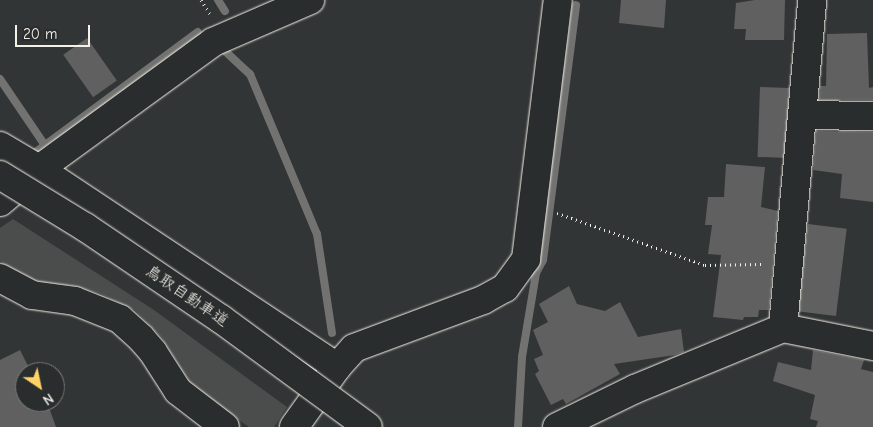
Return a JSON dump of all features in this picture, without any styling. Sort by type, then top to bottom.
[{"type":"main road","points":[[0,202],[39,169],[213,42],[310,0]]},
{"type":"main road","points":[[294,427],[337,367],[354,348],[483,300],[505,288],[526,259],[558,0]]},
{"type":"main road","points":[[783,328],[812,0]]},
{"type":"main road","points":[[803,115],[873,116]]},
{"type":"main road","points":[[0,146],[39,169],[337,367]]},
{"type":"main road","name":"鳥取自動車道","points":[[0,175],[85,227],[221,319],[368,427]]},
{"type":"main road","name":"鳥取自動車道","points":[[0,192],[76,238],[213,329],[341,427]]},
{"type":"main road","points":[[0,278],[32,295],[76,302],[120,319],[153,352],[178,391],[225,427]]},
{"type":"main road","points":[[557,427],[635,389],[783,328],[873,346]]},
{"type":"path","points":[[556,213],[705,265],[788,264]]},
{"type":"shaded area","points":[[13,219],[154,310],[287,407],[274,427],[249,427],[194,389],[162,338],[135,310],[101,294],[75,286],[25,279],[9,269],[0,261],[0,228]]},
{"type":"building","points":[[621,0],[666,0],[664,28],[619,23]]},
{"type":"building","points":[[755,0],[785,0],[784,40],[745,40],[746,29],[734,29],[736,3]]},
{"type":"building","points":[[867,33],[869,88],[873,87],[873,100],[819,100],[820,86],[826,86],[827,34]]},
{"type":"building","points":[[87,38],[117,81],[93,97],[63,55]]},
{"type":"building","points":[[760,87],[789,88],[787,158],[758,157]]},
{"type":"building","points":[[816,131],[873,132],[873,202],[840,198],[842,174],[813,170]]},
{"type":"building","points":[[726,164],[765,167],[761,207],[778,211],[769,310],[759,310],[758,317],[744,317],[743,320],[713,317],[721,255],[708,254],[712,225],[705,225],[708,197],[724,197]]},
{"type":"building","points":[[808,224],[847,229],[836,316],[797,311]]},
{"type":"building","points":[[569,286],[577,304],[605,311],[620,302],[638,337],[681,329],[684,352],[614,364],[620,374],[566,404],[563,399],[551,405],[535,374],[539,371],[534,359],[543,355],[533,330],[548,322],[539,304]]},
{"type":"building","points":[[20,350],[26,362],[15,362],[15,412],[51,412],[56,427],[0,427],[0,360]]},
{"type":"building","points":[[813,350],[864,360],[861,369],[873,372],[873,427],[816,427],[818,421],[810,419],[815,395],[773,381],[778,362],[811,370]]},
{"type":"waterway","points":[[218,0],[225,11]]},
{"type":"waterway","points":[[518,427],[522,357],[536,273],[543,260],[576,5]]},
{"type":"waterway","points":[[29,157],[198,32]]},
{"type":"waterway","points":[[226,52],[250,74],[317,234],[332,333]]},
{"type":"waterway","points":[[0,79],[44,144]]}]
